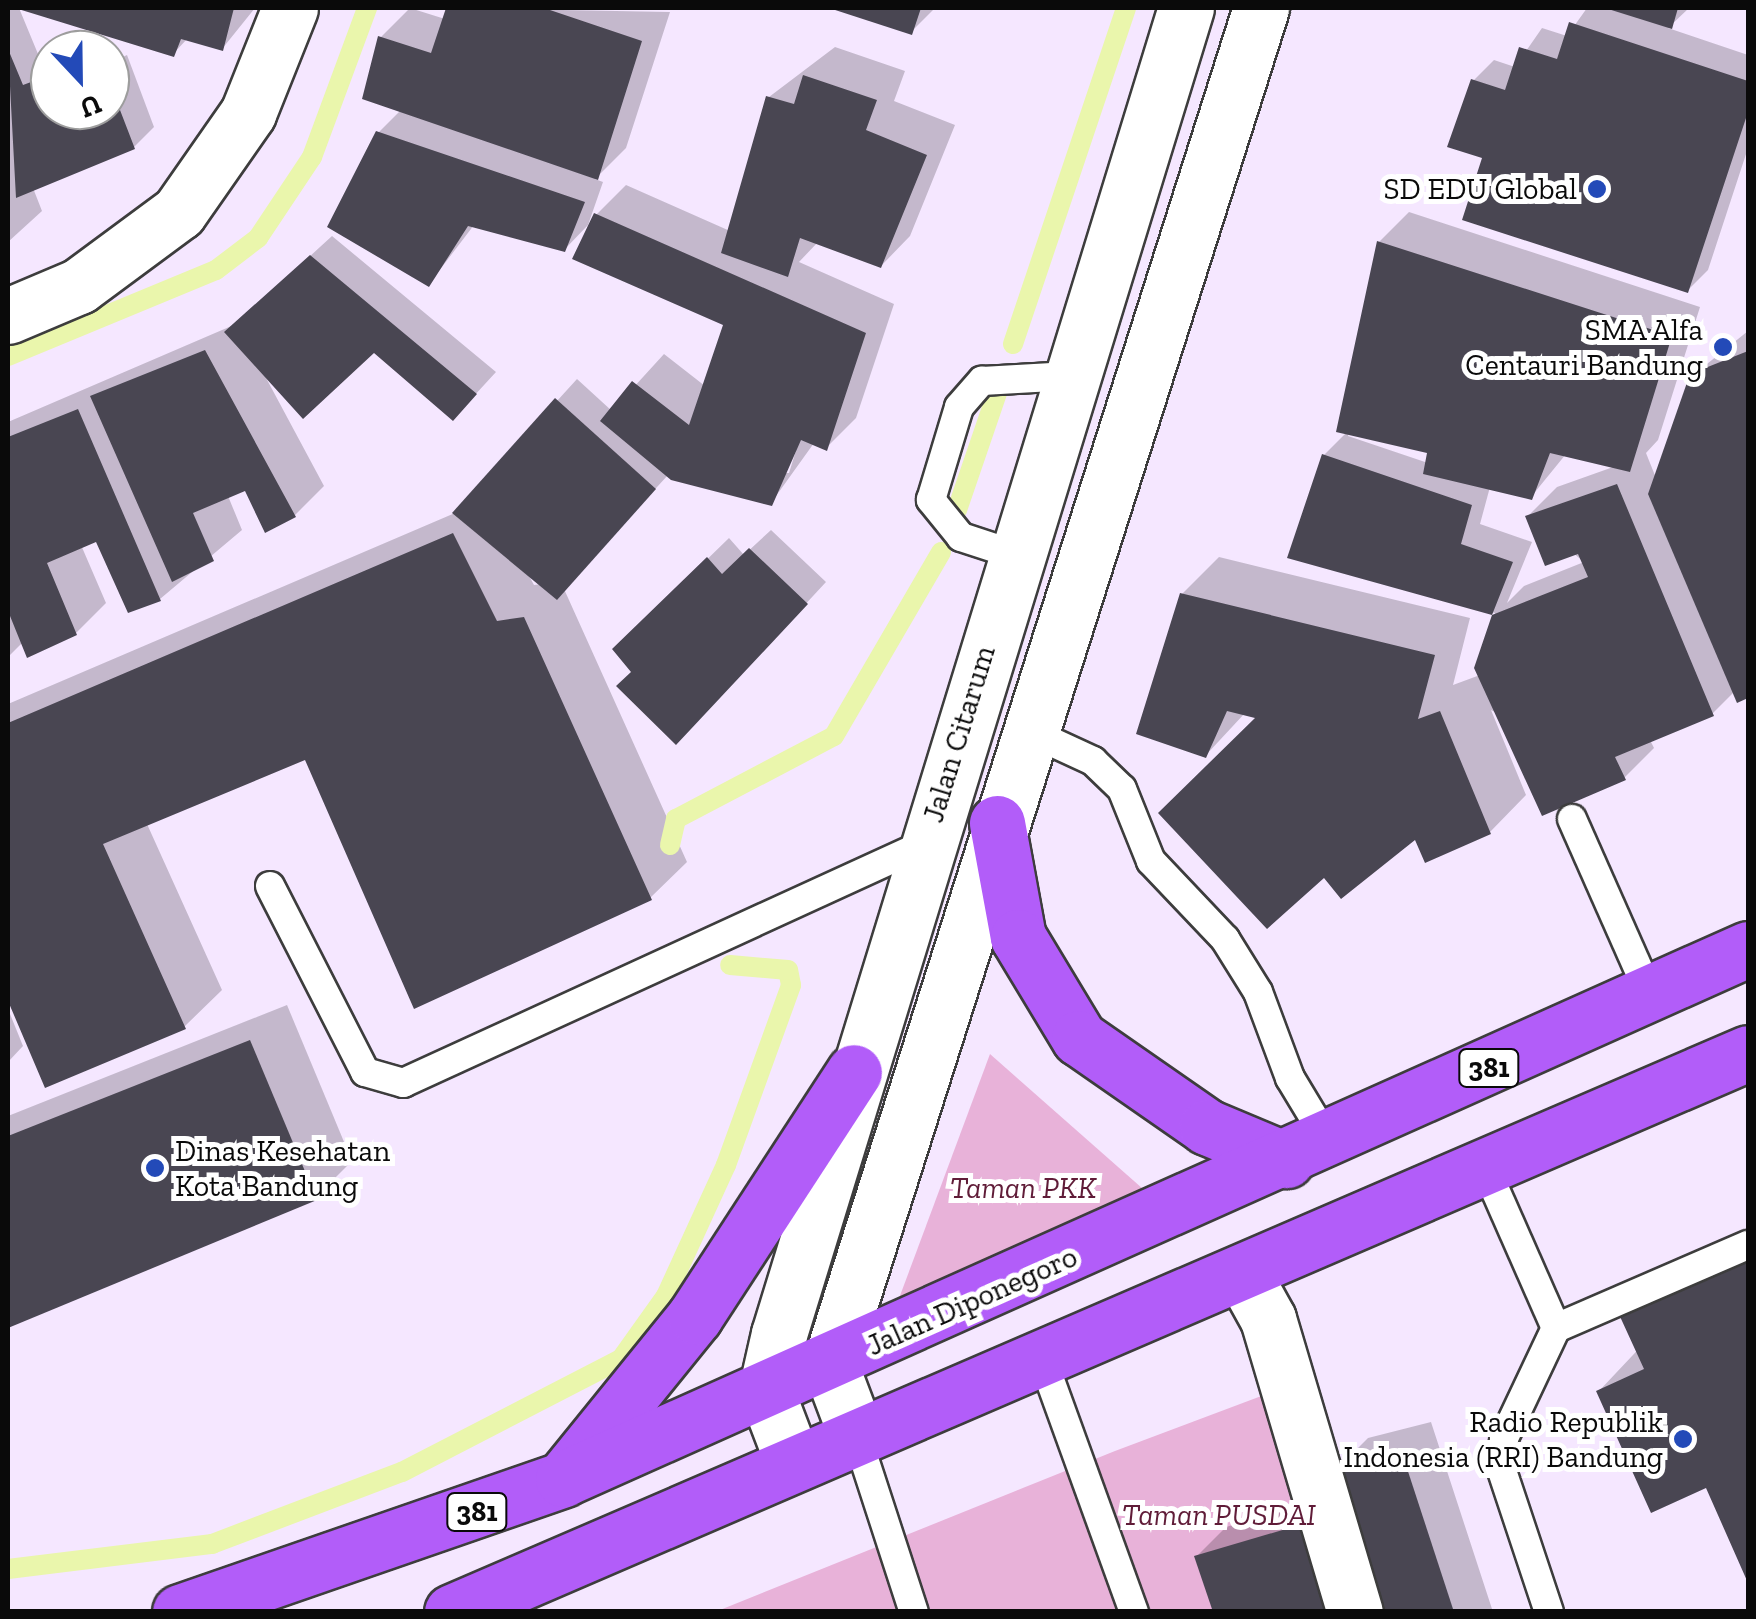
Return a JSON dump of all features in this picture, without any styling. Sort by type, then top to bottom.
[{"type":"main road","points":[[997,824],[1018,937],[1079,1038],[1191,1118],[1307,1150]]},
{"type":"main road","name":"Jalan Diponegoro","points":[[180,1612],[563,1479],[830,1365],[1748,949]]},
{"type":"main road","name":"381","points":[[452,1612],[856,1434],[1042,1358],[1748,1053]]},
{"type":"main road","points":[[563,1479],[695,1316],[854,1072]]},
{"type":"street","points":[[8,316],[79,286],[179,212],[248,114],[290,8]]},
{"type":"street","name":"Jalan Citarum","points":[[830,1365],[1026,730],[1261,8]]},
{"type":"street","points":[[1181,23],[1244,61]]},
{"type":"street","name":"Jalan Citarum","points":[[766,1391],[854,1072],[1012,554],[1181,23]]},
{"type":"street","points":[[1242,1272],[1268,1319],[1355,1612]]},
{"type":"street","points":[[830,1365],[856,1434]]},
{"type":"street","points":[[766,1391],[793,1462]]},
{"type":"lane","points":[[1012,554],[960,537],[931,500],[959,407],[982,381],[1070,376]]},
{"type":"lane","points":[[1026,730],[1093,762],[1122,789],[1151,861],[1226,939],[1258,992],[1290,1078],[1307,1150]]},
{"type":"lane","points":[[1572,818],[1650,995]]},
{"type":"lane","points":[[270,886],[366,1072],[403,1083],[926,843]]},
{"type":"lane","points":[[1485,1166],[1556,1328]]},
{"type":"lane","points":[[1549,1612],[1500,1468],[1504,1438],[1556,1328],[1748,1244]]},
{"type":"lane","points":[[1042,1358],[1134,1612]]},
{"type":"lane","points":[[856,1434],[914,1612]]},
{"type":"green space","name":"Taman PKK","points":[[990,1054],[1168,1211],[888,1328]]},
{"type":"green space","name":"Taman PUSDAI","points":[[1285,1387],[1352,1612],[715,1612],[1115,1451]]},
{"type":"building","points":[[15,8],[234,8],[223,51],[181,39],[174,57],[130,43],[130,30],[86,30]]},
{"type":"building","points":[[446,8],[544,8],[642,41],[598,180],[362,99],[378,36],[431,53]]},
{"type":"building","points":[[829,8],[921,8],[912,35]]},
{"type":"building","points":[[1605,8],[1678,8],[1672,29]]},
{"type":"building","name":"SD EDU Global","points":[[1569,22],[1748,81],[1748,112],[1688,293],[1462,220],[1482,158],[1447,147],[1471,79],[1505,90],[1519,47],[1557,59]]},
{"type":"building","points":[[8,49],[23,85],[30,82],[30,130],[128,130],[135,149],[16,198]]},
{"type":"building","points":[[803,75],[877,100],[866,130],[927,155],[881,268],[800,238],[788,277],[721,253],[766,96],[794,104]]},
{"type":"building","points":[[376,131],[585,202],[565,252],[468,226],[429,287],[327,227]]},
{"type":"building","points":[[594,213],[866,333],[827,451],[801,440],[772,506],[671,480],[600,421],[632,381],[689,425],[723,325],[572,259]]},
{"type":"building","points":[[1377,241],[1672,336],[1630,472],[1550,453],[1532,500],[1423,474],[1427,453],[1336,432]]},
{"type":"building","points":[[310,255],[477,394],[453,421],[374,353],[303,419],[224,332]]},
{"type":"building","points":[[205,350],[296,517],[265,533],[245,491],[193,513],[214,561],[172,582],[90,396]]},
{"type":"building","name":"SMA Alfa Centauri Bandung","points":[[1748,351],[1748,698],[1737,703],[1648,494],[1690,374]]},
{"type":"building","points":[[555,398],[656,489],[557,600],[452,513]]},
{"type":"building","points":[[78,409],[161,601],[128,613],[96,542],[47,563],[77,635],[27,658],[8,611],[8,437]]},
{"type":"building","points":[[1322,454],[1472,505],[1461,544],[1513,562],[1492,615],[1287,558]]},
{"type":"building","points":[[1617,484],[1714,716],[1615,757],[1626,780],[1542,816],[1474,668],[1492,615],[1588,577],[1578,554],[1545,566],[1525,516]]},
{"type":"building","points":[[453,533],[497,621],[524,617],[652,900],[414,1009],[305,760],[103,844],[186,1029],[45,1088],[8,1001],[8,723]]},
{"type":"building","points":[[749,548],[808,604],[676,745],[616,686],[631,672],[612,649],[707,557],[722,574]]},
{"type":"building","points":[[1180,593],[1435,655],[1418,719],[1440,711],[1491,834],[1425,863],[1415,840],[1341,899],[1324,878],[1267,929],[1158,813],[1255,718],[1227,711],[1206,758],[1136,734]]},
{"type":"building","name":"Dinas Kesehatan Kota Bandung","points":[[250,1040],[317,1200],[8,1328],[8,1136]]},
{"type":"building","name":"Radio Republik Indonesia (RRI) Bandung","points":[[1748,1252],[1748,1583],[1706,1488],[1651,1513],[1596,1391],[1644,1369],[1617,1310]]},
{"type":"building","points":[[1401,1450],[1454,1612],[1380,1612],[1336,1466]]},
{"type":"building","points":[[1313,1521],[1342,1612],[1213,1612],[1194,1556]]},
{"type":"waterway","points":[[8,356],[216,270],[258,238],[312,157],[367,8]]},
{"type":"waterway","points":[[1013,344],[1126,8]]},
{"type":"waterway","points":[[957,510],[998,390]]},
{"type":"waterway","points":[[670,845],[676,819],[834,736],[941,552]]},
{"type":"waterway","points":[[8,1569],[212,1544],[402,1472],[621,1359],[666,1296],[726,1165],[791,985],[788,970],[730,965]]},
{"type":"place","name":"SD EDU Global","points":[[1597,189]]},
{"type":"place","name":"SMA Alfa Centauri Bandung","points":[[1723,347]]},
{"type":"place","name":"Dinas Kesehatan Kota Bandung","points":[[155,1168]]},
{"type":"place","name":"Radio Republik Indonesia (RRI) Bandung","points":[[1683,1439]]}]
